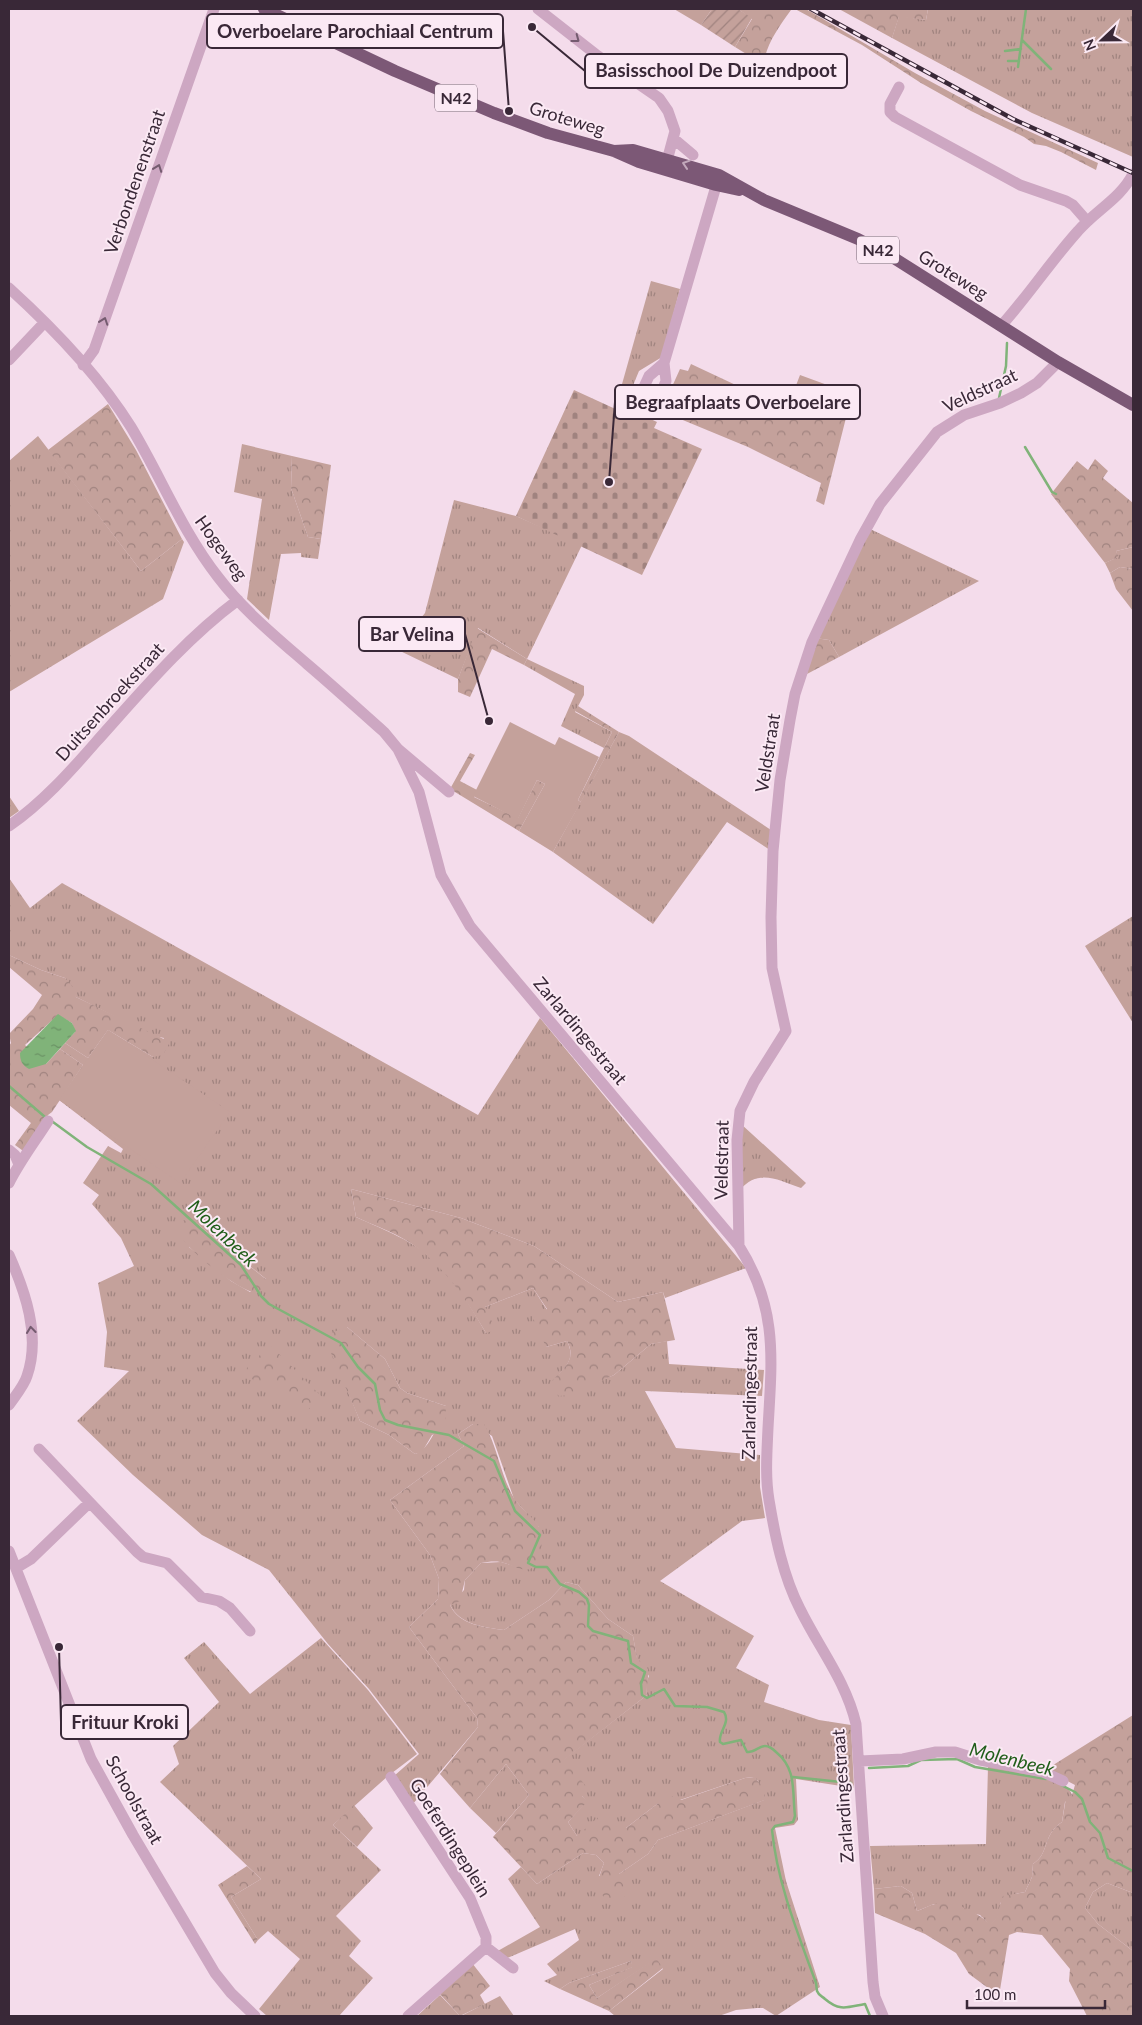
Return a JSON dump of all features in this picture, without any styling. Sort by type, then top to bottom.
[{"type":"main road","name":"Groteweg","points":[[264,9],[465,102],[548,132],[614,151],[639,162],[666,164],[718,180],[858,239],[889,255],[1058,362],[1133,405]]},
{"type":"street","name":"Verbondenenstraat","points":[[83,365],[94,350],[214,9]]},
{"type":"street","points":[[538,9],[598,56],[659,98],[668,111],[672,122],[674,139],[666,164]]},
{"type":"street","points":[[899,87],[890,104],[890,112],[895,117],[1020,184],[1066,201],[1073,205],[1087,221]]},
{"type":"street","points":[[674,139],[693,155]]},
{"type":"street","points":[[1000,326],[1087,221],[1118,196],[1133,174]]},
{"type":"street","points":[[664,364],[718,180]]},
{"type":"street","name":"Hogeweg","points":[[9,288],[44,323],[112,398],[130,425],[188,535],[219,578],[238,600],[265,627],[384,732],[398,750],[449,792]]},
{"type":"street","points":[[9,360],[44,323]]},
{"type":"street","name":"Veldstraat","points":[[739,1246],[737,1140],[740,1111],[754,1082],[786,1031],[772,968],[770,918],[773,851],[781,772],[795,694],[803,668],[816,634],[860,540],[880,504],[915,458],[937,432],[954,420],[1000,404],[1021,393],[1037,383],[1058,362]]},
{"type":"street","name":"Duitsenbroekstraat","points":[[9,826],[26,814],[62,780],[190,640],[214,618],[238,600]]},
{"type":"street","name":"Zarlardingestraat","points":[[398,750],[419,792],[441,875],[470,926],[739,1246],[760,1285],[768,1314],[772,1373],[767,1462],[769,1499],[779,1549],[800,1608],[842,1683],[851,1704],[860,1761],[873,1982],[883,2016]]},
{"type":"street","points":[[9,1183],[18,1162],[25,1158],[48,1120]]},
{"type":"street","points":[[9,1150],[15,1155],[18,1162]]},
{"type":"street","points":[[9,1255],[25,1296],[32,1345],[27,1378],[9,1405]]},
{"type":"street","points":[[38,1448],[137,1552],[143,1557],[167,1563],[201,1597],[219,1602],[230,1608],[250,1631]]},
{"type":"street","points":[[16,1568],[31,1559],[89,1503]]},
{"type":"street","name":"Schoolstraat","points":[[9,1551],[87,1750],[109,1794],[211,1965],[231,1993],[255,2016]]},
{"type":"street","points":[[860,1761],[903,1759],[936,1752],[955,1752],[980,1760],[1043,1772],[1063,1780]]},
{"type":"street","name":"Goeferdingeplein","points":[[391,1777],[470,1898],[486,1937],[486,1947]]},
{"type":"street","points":[[408,2016],[486,1947],[513,1968]]},
{"type":"green space","points":[[674,9],[712,9],[701,25]]},
{"type":"green space","points":[[712,9],[738,9],[752,18],[735,47],[701,25]]},
{"type":"green space","points":[[738,9],[794,9],[791,10],[776,32],[769,44],[765,57],[756,60],[735,47],[752,19]]},
{"type":"green space","points":[[795,9],[806,9],[915,73],[985,111],[1098,163],[1096,170],[1061,152],[1034,144],[1024,137],[971,111],[921,83],[862,45]]},
{"type":"green space","points":[[839,9],[928,9],[926,20],[899,17],[892,38]]},
{"type":"green space","points":[[928,9],[1133,9],[1133,157],[1032,113],[892,38],[899,16],[926,20]]},
{"type":"green space","points":[[651,281],[680,289],[662,357],[639,371],[622,412],[615,409]]},
{"type":"green space","points":[[691,364],[787,409],[800,375],[852,394],[824,505],[816,501],[821,483],[748,447],[661,411],[680,369],[688,371]]},
{"type":"green space","points":[[574,390],[622,412],[625,407],[657,422],[654,428],[702,449],[642,575],[516,516]]},
{"type":"green space","points":[[108,404],[136,450],[182,539],[141,571],[48,450]]},
{"type":"green space","points":[[38,436],[141,571],[182,539],[184,542],[163,599],[9,692],[9,461]]},
{"type":"green space","points":[[242,444],[292,456],[291,488],[308,537],[321,539],[318,559],[301,557],[301,553],[281,554],[269,620],[247,599],[262,499],[234,492]]},
{"type":"green space","points":[[292,456],[331,465],[321,539],[308,537],[291,488]]},
{"type":"green space","points":[[1095,459],[1108,471],[1103,478],[1133,503],[1133,547],[1116,551],[1119,557],[1105,563],[1051,494],[1077,461],[1088,470]]},
{"type":"green space","points":[[454,500],[516,516],[582,545],[527,659],[478,628],[458,679],[396,649],[425,613]]},
{"type":"green space","points":[[868,528],[979,581],[839,657],[829,640],[815,638]]},
{"type":"green space","points":[[1133,547],[1133,569],[1120,567],[1110,573],[1105,563],[1118,557],[1116,551]]},
{"type":"green space","points":[[1120,567],[1133,569],[1133,611],[1116,589],[1110,573]]},
{"type":"green space","points":[[477,628],[527,659],[524,665],[492,649],[470,697],[458,692],[458,679]]},
{"type":"green space","points":[[815,638],[829,640],[839,657],[807,674]]},
{"type":"green space","points":[[527,659],[584,686],[584,695],[575,712],[612,732],[604,748],[561,726],[575,694],[524,665]]},
{"type":"green space","points":[[578,706],[619,732],[581,802],[578,800],[612,732],[575,711]]},
{"type":"green space","points":[[510,722],[555,745],[559,737],[599,757],[578,800],[581,802],[553,852],[519,831],[545,784],[537,780],[518,819],[473,796]]},
{"type":"green space","points":[[619,732],[629,736],[771,830],[770,850],[727,822],[653,924],[553,852]]},
{"type":"green space","points":[[470,753],[475,755],[460,781],[477,790],[474,797],[518,818],[537,780],[545,784],[519,831],[450,789]]},
{"type":"green space","points":[[9,796],[19,811],[9,818]]},
{"type":"green space","points":[[9,878],[30,908],[62,883],[478,1115],[540,1018],[746,1268],[665,1298],[663,1292],[618,1302],[534,1246],[461,1218],[351,1189],[356,1217],[419,1248],[437,1263],[458,1288],[486,1333],[485,1307],[533,1288],[547,1310],[546,1347],[567,1341],[569,1346],[570,1359],[559,1374],[595,1383],[614,1375],[651,1344],[667,1341],[669,1364],[764,1370],[762,1396],[645,1391],[676,1448],[760,1455],[760,1487],[765,1518],[742,1521],[660,1581],[754,1636],[736,1668],[769,1685],[764,1702],[819,1720],[851,1725],[854,1788],[796,1779],[798,1820],[794,1825],[775,1828],[786,1881],[820,1987],[776,2016],[763,2008],[757,2008],[736,2010],[719,2016],[615,2016],[609,2011],[663,1969],[656,1959],[597,1998],[589,1985],[632,1967],[631,1961],[569,1983],[560,1989],[544,1981],[557,1975],[547,1964],[579,1940],[575,1929],[505,1959],[496,1952],[540,1927],[508,1879],[521,1867],[537,1884],[583,1853],[596,1855],[604,1863],[599,1876],[619,1874],[648,1854],[658,1840],[764,1800],[758,1781],[753,1777],[745,1778],[680,1800],[657,1804],[626,1828],[577,1836],[568,1822],[587,1801],[582,1796],[563,1760],[647,1695],[646,1683],[649,1676],[637,1659],[633,1636],[608,1619],[578,1585],[566,1582],[549,1600],[504,1630],[473,1624],[454,1612],[450,1605],[464,1590],[465,1580],[481,1563],[501,1562],[521,1568],[539,1527],[514,1499],[492,1436],[473,1424],[458,1434],[464,1446],[390,1500],[430,1555],[439,1579],[438,1599],[409,1627],[477,1718],[478,1727],[412,1805],[394,1776],[419,1754],[369,1689],[328,1644],[269,1570],[202,1535],[133,1475],[77,1421],[129,1371],[104,1367],[107,1332],[98,1283],[134,1266],[121,1238],[92,1204],[99,1195],[83,1183],[108,1146],[121,1153],[123,1149],[59,1100],[83,1065],[60,1049],[65,1043],[88,1058],[108,1030],[153,1057],[164,1038],[154,1036],[76,997],[65,978],[41,970],[9,955]],"holes":[[[196,1223],[266,1279],[250,1292],[231,1281],[189,1247]],[[347,1327],[385,1359],[400,1388],[407,1393],[446,1406],[430,1441],[415,1454],[389,1435],[360,1421],[345,1384]]]},
{"type":"green space","points":[[1133,916],[1133,1023],[1085,946]]},
{"type":"green space","points":[[9,955],[41,970],[65,978],[75,989],[76,997],[170,1042],[163,1055],[153,1057],[108,1030],[88,1058],[65,1043],[75,1032],[72,1023],[58,1015],[25,1045],[46,1064],[60,1049],[83,1065],[52,1112],[48,1115],[26,1153],[15,1145],[31,1123],[9,1105],[9,1046],[11,1043],[9,1034],[33,1009],[42,995],[9,967]]},
{"type":"green space","points":[[108,1030],[230,1112],[180,1183],[59,1100]]},
{"type":"green space","points":[[741,1124],[806,1183],[801,1188],[776,1179],[761,1178],[747,1183],[740,1190]]},
{"type":"green space","points":[[351,1189],[461,1218],[534,1246],[618,1302],[663,1292],[675,1340],[651,1344],[614,1375],[572,1395],[559,1396],[554,1392],[551,1382],[568,1363],[571,1353],[570,1348],[567,1341],[546,1347],[533,1318],[547,1309],[533,1288],[485,1307],[496,1330],[486,1333],[462,1295],[433,1261],[403,1238],[356,1217]]},
{"type":"green space","points":[[183,1220],[196,1223],[267,1280],[259,1293],[239,1286],[211,1267],[198,1255],[179,1234],[176,1226]]},
{"type":"green space","points":[[347,1327],[385,1359],[400,1388],[407,1393],[446,1406],[445,1430],[432,1435],[422,1452],[415,1454],[389,1435],[360,1421],[331,1353],[331,1333]]},
{"type":"green space","points":[[270,1345],[322,1397],[303,1414],[275,1387],[261,1381],[254,1381],[245,1370]]},
{"type":"green space","points":[[473,1424],[484,1424],[493,1442],[509,1489],[517,1503],[537,1524],[542,1534],[542,1542],[538,1559],[530,1569],[526,1570],[498,1562],[481,1563],[465,1580],[460,1601],[450,1605],[454,1612],[459,1617],[473,1624],[504,1630],[549,1600],[566,1582],[578,1585],[608,1619],[633,1636],[637,1658],[648,1669],[647,1695],[564,1760],[586,1786],[582,1796],[588,1801],[568,1822],[577,1836],[603,1813],[626,1828],[657,1804],[672,1796],[681,1800],[745,1778],[754,1777],[765,1789],[765,1800],[658,1840],[648,1854],[619,1874],[631,1891],[623,1898],[607,1901],[603,1896],[599,1883],[604,1863],[596,1855],[583,1853],[537,1884],[493,1837],[529,1795],[506,1764],[470,1808],[440,1774],[478,1727],[477,1718],[409,1627],[438,1599],[439,1579],[430,1555],[390,1500],[464,1446],[458,1434]]},
{"type":"green space","points":[[321,1638],[368,1690],[417,1754],[388,1776],[333,1825],[381,1870],[336,1916],[361,1941],[349,1956],[373,1978],[339,2016],[267,2016],[259,2009],[300,1959],[268,1931],[258,1940],[231,1897],[261,1879],[160,1782],[179,1764],[173,1746],[219,1702],[184,1658],[204,1642],[250,1694]]},
{"type":"green space","points":[[1133,1715],[1133,1893],[1107,1883],[1093,1892],[1085,1908],[1098,1924],[1133,1951],[1133,2016],[1087,2016],[1069,1981],[1070,1969],[1042,1935],[1017,1932],[1009,1935],[999,1996],[969,1974],[956,1953],[925,1934],[875,1913],[874,1889],[901,1886],[912,1893],[917,1911],[935,1904],[951,1904],[972,1911],[990,1924],[994,1921],[998,1915],[1003,1896],[1025,1892],[1032,1877],[1033,1864],[1042,1855],[1051,1832],[1062,1822],[1066,1798],[1072,1795],[1075,1785],[1054,1774],[1050,1767]]},
{"type":"green space","points":[[506,1764],[529,1795],[496,1833],[470,1808]]},
{"type":"green space","points":[[988,1766],[1035,1773],[1048,1777],[1067,1788],[1072,1795],[1065,1802],[1062,1822],[1051,1832],[1042,1855],[1033,1864],[1032,1877],[1025,1892],[1015,1894],[1000,1903],[998,1916],[990,1925],[980,1915],[934,1904],[917,1911],[912,1893],[901,1886],[874,1889],[870,1846],[986,1844]]},
{"type":"green space","points":[[354,1805],[373,1828],[357,1847],[333,1825]]},
{"type":"green space","points":[[247,1866],[261,1879],[231,1897],[258,1940],[255,1944],[218,1885]]},
{"type":"green space","points":[[1107,1883],[1133,1893],[1133,1951],[1098,1924],[1085,1908],[1093,1892]]},
{"type":"green space","points":[[656,1958],[663,1968],[609,2011],[560,1989],[569,1983],[631,1961],[633,1967],[589,1985],[597,1998]]},
{"type":"green space","points":[[472,1963],[490,1986],[480,1995],[485,2004],[460,2016],[439,1993]]},
{"type":"green space","points":[[440,1995],[460,2016],[417,2016]]},
{"type":"green space","points":[[500,1996],[514,2016],[461,2016]]},
{"type":"water","points":[[58,1014],[72,1023],[76,1031],[46,1064],[29,1069],[22,1062],[20,1053]]},
{"type":"waterway","points":[[1018,67],[1026,9]]},
{"type":"waterway","points":[[1022,40],[1051,69]]},
{"type":"waterway","points":[[1005,51],[1021,49]]},
{"type":"waterway","points":[[1008,61],[1019,61]]},
{"type":"waterway","points":[[999,398],[1006,366],[1007,343]]},
{"type":"waterway","points":[[1025,447],[1052,492],[1056,494]]},
{"type":"waterway","name":"Molenbeek","points":[[9,1086],[45,1117]]},
{"type":"waterway","name":"Molenbeek","points":[[53,1122],[87,1147],[151,1184],[241,1265],[261,1296],[269,1304],[341,1343],[358,1367],[375,1384],[380,1410],[385,1420],[398,1425],[449,1435],[494,1461],[515,1511],[540,1535],[528,1563],[536,1567],[547,1567],[560,1584],[579,1592],[587,1599],[589,1605],[588,1626],[593,1631],[628,1641],[631,1663],[645,1672],[641,1684],[642,1695],[647,1698],[664,1689],[675,1706],[707,1707],[724,1712],[726,1720],[720,1742],[723,1744],[741,1740],[747,1752],[765,1746],[773,1749],[783,1759],[792,1781],[795,1816],[793,1822],[775,1826],[772,1830],[783,1888],[816,1983],[817,1991],[835,2006],[844,2008],[865,2004],[870,2016]]},
{"type":"waterway","name":"Molenbeek","points":[[869,1768],[908,1766],[921,1760],[957,1759],[975,1767],[1046,1779]]},
{"type":"waterway","name":"Molenbeek","points":[[793,1777],[851,1783]]},
{"type":"waterway","name":"Molenbeek","points":[[1061,1785],[1075,1792],[1082,1799],[1090,1822],[1100,1833],[1108,1858],[1133,1871]]},
{"type":"railway","points":[[811,9],[1013,119],[1133,173]]},
{"type":"place","name":"Basisschool De Duizendpoot","points":[[532,27]]},
{"type":"place","name":"Overboelare Parochiaal Centrum","points":[[509,111]]},
{"type":"place","name":"Begraafplaats Overboelare","points":[[609,482]]},
{"type":"place","name":"Bar Velina","points":[[489,721]]},
{"type":"place","name":"Frituur Kroki","points":[[59,1647]]}]
